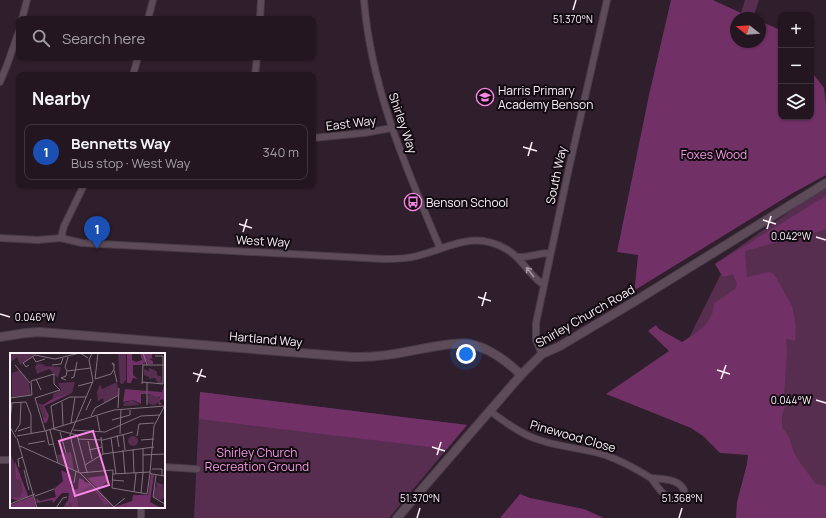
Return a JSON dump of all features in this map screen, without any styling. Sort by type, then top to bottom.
[{"type":"street","points":[[23,16],[27,0]]},
{"type":"street","points":[[149,16],[153,0]]},
{"type":"street","points":[[260,16],[261,0]]},
{"type":"street","name":"Shirley Way","points":[[364,0],[373,63],[392,128],[412,182],[440,248]]},
{"type":"street","name":"South Way","points":[[542,354],[536,340],[535,330],[550,253],[607,0]]},
{"type":"street","points":[[0,82],[16,40]]},
{"type":"street","points":[[134,72],[137,60]]},
{"type":"street","points":[[255,72],[257,60]]},
{"type":"street","name":"East Way","points":[[316,138],[364,133],[392,128]]},
{"type":"street","name":"Shirley Church Road","points":[[397,518],[521,374],[542,354],[560,346],[637,300],[826,183]]},
{"type":"street","points":[[61,238],[64,226],[83,188]]},
{"type":"street","name":"West Way","points":[[0,238],[38,240],[61,238],[82,243],[384,259],[415,257],[466,241],[480,240],[501,246],[518,257],[534,278],[544,285]]},
{"type":"street","points":[[518,257],[526,258],[538,253],[550,253]]},
{"type":"street","name":"Hartland Way","points":[[0,337],[30,332],[46,332],[359,358],[387,355],[444,345],[468,343],[482,348],[501,358],[521,374]]},
{"type":"street","name":"Pinewood Close","points":[[490,411],[528,436],[542,441],[609,456],[626,464],[651,478],[669,498],[681,500],[685,496],[685,490],[680,485],[664,479],[651,478]]},
{"type":"street","points":[[165,466],[197,469]]},
{"type":"green space","name":"Foxes Wood","points":[[671,0],[713,0],[739,12],[730,12],[730,48],[766,48],[766,24],[778,29],[778,120],[814,120],[814,75],[824,88],[826,104],[826,175],[793,193],[635,290],[638,255],[617,252],[649,95]]},
{"type":"green space","points":[[745,0],[759,0],[755,12],[741,12]]},
{"type":"green space","points":[[826,186],[826,500],[689,338],[721,274],[715,264]]},
{"type":"green space","points":[[826,196],[826,229],[745,251],[747,277],[769,272],[774,274],[792,306],[796,326],[795,341],[786,339],[785,407],[782,415],[782,427],[789,437],[794,453],[801,464],[816,484],[826,486],[826,518],[736,518],[737,502],[748,455],[720,453],[703,436],[691,428],[606,394],[669,351],[648,331],[656,325],[659,329],[682,342],[704,327],[711,316],[714,303],[735,289],[737,284],[733,274],[723,277],[715,264]]},
{"type":"green space","name":"Shirley Church Recreation Ground","points":[[200,392],[467,425],[389,518],[194,518]]},
{"type":"green space","points":[[200,392],[467,425],[447,449],[199,419]]},
{"type":"green space","points":[[520,494],[530,498],[584,509],[604,518],[500,518]]},
{"type":"place","name":"Harris Primary Academy Benson","points":[[485,97]]},
{"type":"place","name":"Benson School","points":[[413,202]]},
{"type":"place","name":"Bennetts Way","points":[[97,249]]}]
